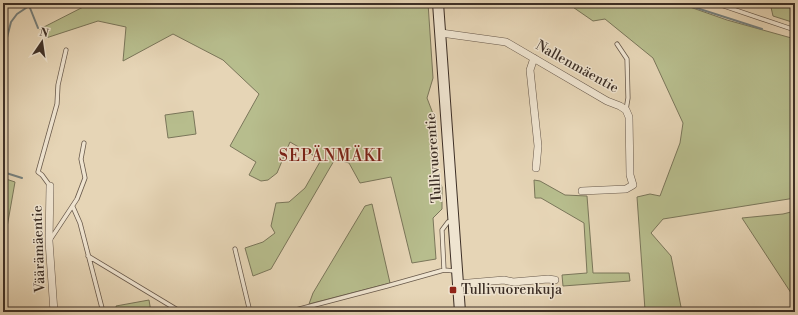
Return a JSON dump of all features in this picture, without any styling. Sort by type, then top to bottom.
[{"type":"main road","name":"Tullivuorentie","points":[[438,3],[460,312]]},
{"type":"street","name":"Nallenmäentie","points":[[441,33],[506,42],[607,101],[626,110],[629,117],[630,175],[633,185],[626,189],[582,191]]},
{"type":"street","points":[[534,58],[530,70],[538,146],[536,168]]},
{"type":"street","name":"Väärämäentie","points":[[50,186],[49,241],[54,312]]},
{"type":"street","points":[[457,284],[504,280],[513,282],[548,279],[555,280]]},
{"type":"lane","points":[[714,3],[795,30]]},
{"type":"lane","points":[[617,44],[627,59],[628,98],[626,110]]},
{"type":"lane","points":[[50,186],[38,172],[57,104],[58,85],[66,50]]},
{"type":"lane","points":[[49,241],[77,199],[84,178],[81,160],[84,143]]},
{"type":"lane","points":[[73,207],[80,223],[103,312]]},
{"type":"lane","points":[[444,270],[442,230],[448,222],[453,221]]},
{"type":"lane","points":[[235,249],[250,312]]},
{"type":"lane","points":[[88,256],[181,312]]},
{"type":"lane","points":[[288,312],[444,270],[456,272]]},
{"type":"green space","points":[[91,3],[428,3],[433,78],[427,98],[435,119],[436,133],[431,152],[433,170],[442,187],[442,209],[433,218],[436,259],[412,263],[391,177],[360,183],[349,163],[335,159],[271,269],[253,276],[245,248],[263,242],[275,233],[271,226],[276,203],[289,202],[305,188],[321,160],[290,142],[277,173],[268,180],[261,181],[249,175],[256,162],[230,146],[259,94],[223,60],[173,34],[123,61],[126,27],[98,21],[46,38],[40,29]]},
{"type":"green space","points":[[567,3],[683,3],[687,6],[727,20],[795,39],[795,198],[663,219],[651,233],[671,256],[682,312],[642,312],[645,310],[637,197],[650,194],[660,196],[680,143],[683,123],[653,58],[605,19],[593,21]]},
{"type":"green space","points":[[770,3],[795,3],[795,23],[773,16]]},
{"type":"green space","points":[[193,111],[196,134],[168,138],[165,115]]},
{"type":"green space","points":[[3,178],[15,182],[3,250]]},
{"type":"green space","points":[[534,180],[540,181],[565,195],[587,196],[593,273],[629,273],[630,281],[563,286],[562,275],[587,273],[584,223],[541,198],[535,198]]},
{"type":"green space","points":[[372,204],[390,283],[309,304],[313,293],[365,206]]},
{"type":"green space","points":[[795,211],[795,299],[742,218],[783,214]]},
{"type":"green space","points":[[149,300],[151,312],[117,312],[116,306]]},
{"type":"waterway","points":[[28,3],[38,28]]},
{"type":"waterway","points":[[681,3],[762,29]]},
{"type":"waterway","points":[[3,53],[11,22],[17,14],[29,6]]},
{"type":"waterway","points":[[3,172],[22,178]]},
{"type":"place","name":"Tullivuorenkuja","points":[[453,290]]},
{"type":"district","name":"SEPÄNMÄKI","points":[[331,156]]}]
